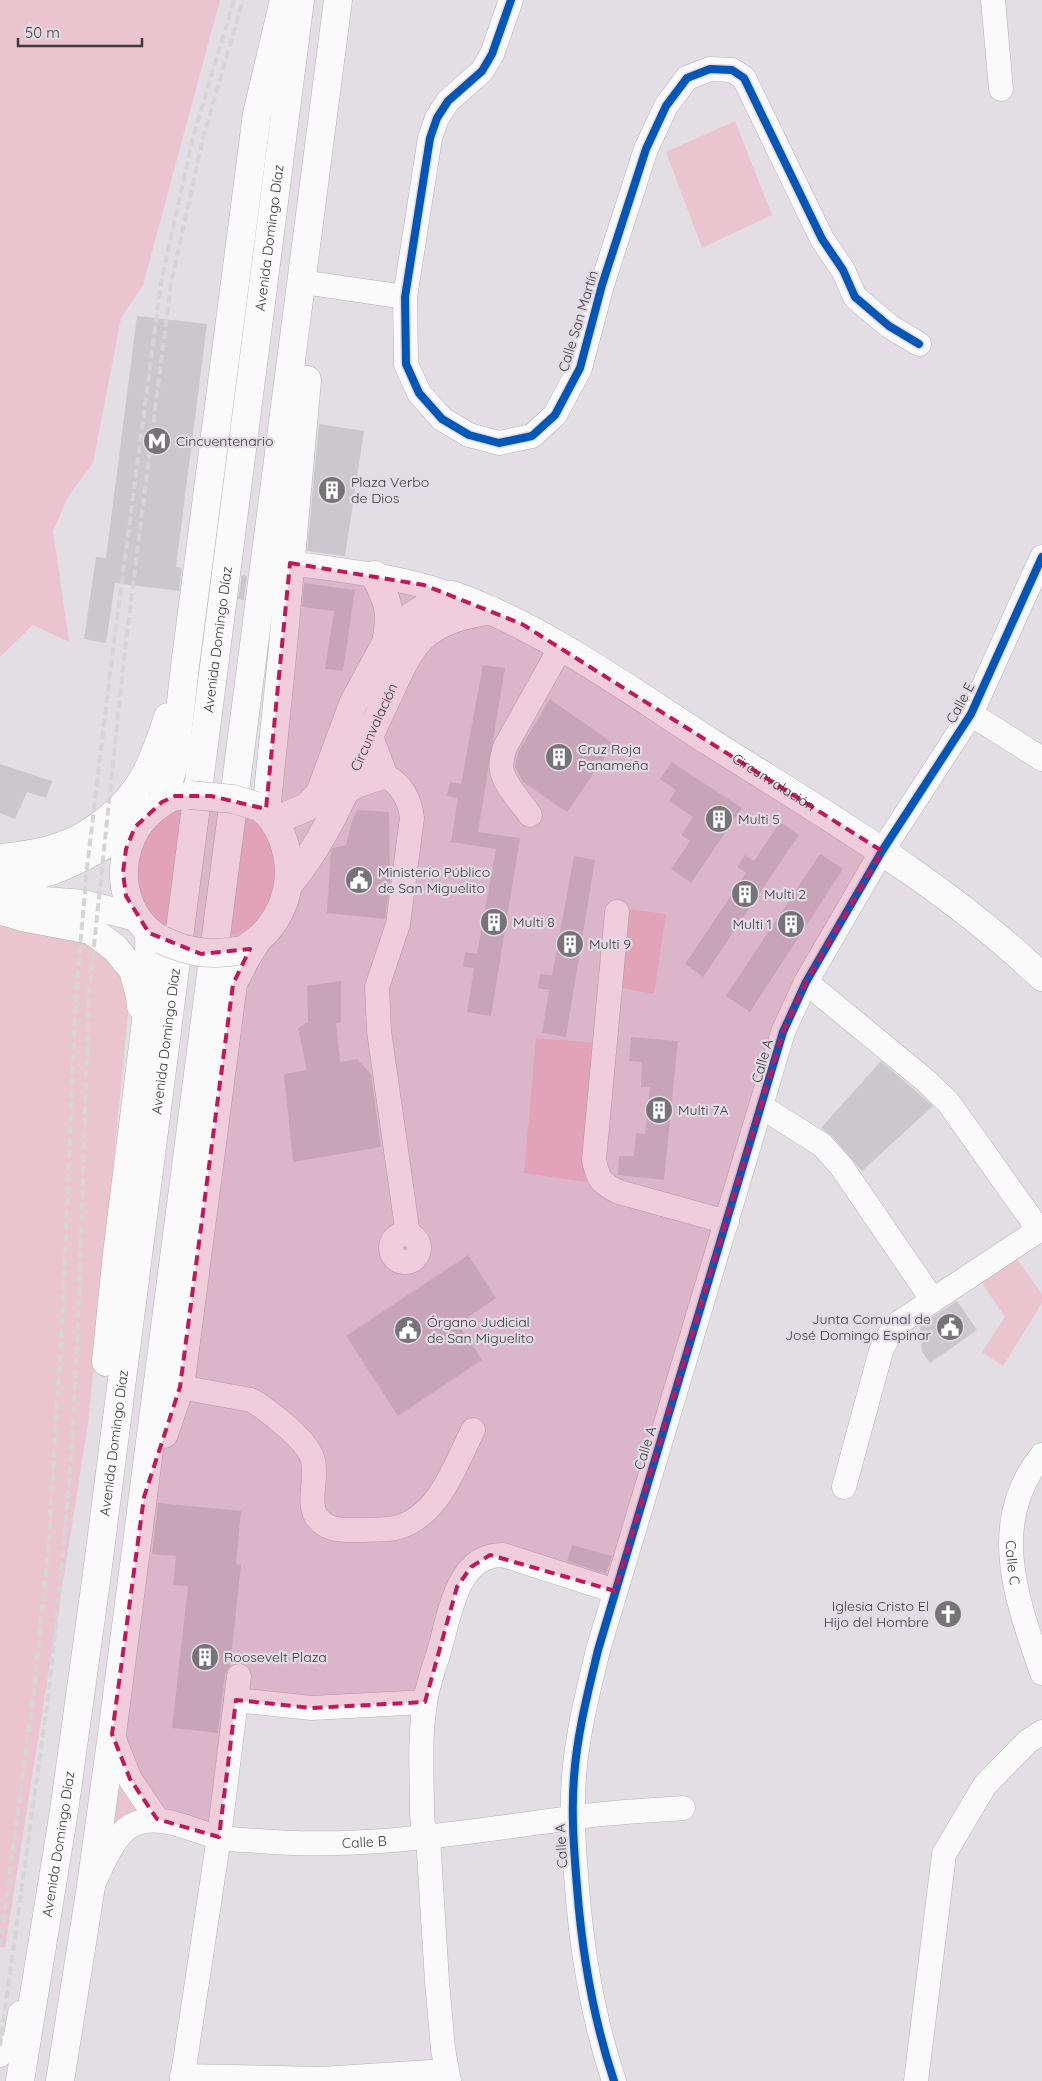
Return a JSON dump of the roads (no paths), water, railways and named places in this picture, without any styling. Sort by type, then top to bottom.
[{"type":"main road","points":[[162,802],[174,765],[184,666],[257,114],[284,0]]},
{"type":"main road","name":"Avenida Domingo Díaz","points":[[20,2081],[54,1873],[96,1581],[300,0]]},
{"type":"main road","points":[[265,813],[334,98],[339,0]]},
{"type":"main road","points":[[60,2081],[92,1886],[339,0]]},
{"type":"main road","points":[[375,575],[388,602],[390,620],[386,644]]},
{"type":"main road","name":"Circunvalación","points":[[289,884],[305,865],[334,790],[353,704],[386,644],[410,617],[429,605],[452,595],[522,624],[561,647],[882,851],[967,910],[1010,946],[1042,977]]},
{"type":"main road","name":"Circunvalación","points":[[265,813],[307,807],[315,799],[334,790],[370,734],[402,667],[420,638],[436,626],[456,617],[490,610]]},
{"type":"main road","points":[[0,858],[31,855],[58,847],[84,835],[108,818],[128,800],[144,778],[156,753],[184,666]]},
{"type":"main road","points":[[269,774],[282,789],[291,794],[307,795],[334,790]]},
{"type":"main road","points":[[0,893],[32,900],[84,904],[149,930],[180,949],[201,954],[222,954],[249,946],[275,921],[284,903],[289,884],[289,865],[285,846],[265,813],[233,799],[190,795],[175,796],[162,802],[145,815],[135,828],[126,849],[123,873],[126,896],[149,930],[150,988],[117,1254],[94,1480],[96,1581]]},
{"type":"main road","points":[[0,876],[28,877],[56,868],[82,858],[135,828]]},
{"type":"main road","points":[[0,910],[22,917],[90,930],[115,948],[133,970],[140,996],[143,1034]]},
{"type":"main road","points":[[144,1497],[180,1387],[233,984],[245,960],[249,946]]},
{"type":"street","name":"Calle San Martín","points":[[511,0],[492,54],[482,71],[448,101],[434,125],[430,138],[405,297],[406,364],[419,393],[442,419],[469,435],[499,443],[532,436],[555,415],[580,368],[602,286],[643,158],[666,106],[688,78],[710,69],[732,70],[744,78],[822,239],[843,270],[855,297],[889,326],[918,344]]},
{"type":"street","points":[[993,0],[1001,89]]},
{"type":"street","points":[[316,284],[405,297]]},
{"type":"street","name":"Circunvalación","points":[[290,563],[375,575],[424,585],[452,595]]},
{"type":"street","name":"Calle E","points":[[882,851],[971,714],[1039,572]]},
{"type":"street","points":[[530,815],[505,778],[502,770],[502,760],[505,747],[561,647]]},
{"type":"street","points":[[971,714],[1042,759]]},
{"type":"street","points":[[370,734],[386,776],[395,781],[404,793],[410,806],[412,818],[398,924],[377,987],[379,1031],[408,1234]]},
{"type":"street","points":[[334,790],[356,786],[386,776]]},
{"type":"street","name":"Calle A","points":[[614,2081],[606,2058],[592,2001],[581,1942],[572,1817],[574,1776],[581,1719],[615,1590],[762,1107],[783,1032],[806,982],[882,851]]},
{"type":"street","points":[[617,912],[594,1160],[597,1176],[606,1186],[618,1192],[727,1222]]},
{"type":"street","points":[[806,982],[926,1080],[948,1102],[1041,1229],[900,1322],[889,1335],[881,1351],[844,1487]]},
{"type":"street","points":[[762,1107],[822,1146],[841,1166],[932,1300]]},
{"type":"street","points":[[180,1387],[251,1400],[261,1405],[298,1437],[310,1453],[313,1462],[313,1508],[320,1521],[333,1529],[388,1529],[399,1527],[422,1514],[438,1497],[473,1430]]},
{"type":"street","name":"Calle C","points":[[1042,1455],[1021,1490],[1011,1524],[1012,1561],[1017,1597],[1036,1642],[1042,1673]]},
{"type":"street","points":[[239,1676],[219,1837],[182,2078],[322,2080],[448,2076],[437,1981],[428,1837],[423,1826],[422,1814],[425,1702],[458,1587],[471,1568],[480,1560],[490,1555],[502,1556],[615,1590]]},
{"type":"street","points":[[236,1700],[312,1708],[425,1702]]},
{"type":"street","points":[[916,2081],[944,1854],[985,1785],[1027,1742],[1042,1732]]},
{"type":"street","points":[[92,1886],[117,1840],[126,1829],[137,1823],[157,1819],[130,1779],[112,1734]]},
{"type":"street","name":"Calle B","points":[[157,1819],[219,1837],[314,1844],[428,1837],[504,1828],[572,1817],[683,1808]]},
{"type":"street","points":[[0,2055],[15,2041],[40,1891],[54,1873]]},
{"type":"railway","points":[[0,1946],[34,1690],[48,1554],[62,1327],[76,993],[87,868],[112,657],[161,283],[193,137],[234,0]]},
{"type":"railway","points":[[0,2046],[49,1690],[63,1554],[72,1442],[78,1325],[89,993],[125,649],[171,283],[203,138],[243,0]]},
{"type":"place","name":"Cincuentenario","points":[[157,441]]},
{"type":"place","name":"Plaza Verbo de Dios","points":[[332,490]]},
{"type":"place","name":"Cruz Roja Panameña","points":[[559,757]]},
{"type":"place","name":"Multi 5","points":[[719,819]]},
{"type":"place","name":"Ministerio Público de San Miguelito","points":[[359,880]]},
{"type":"place","name":"Multi 2","points":[[745,894]]},
{"type":"place","name":"Multi 8","points":[[494,922]]},
{"type":"place","name":"Multi 1","points":[[791,924]]},
{"type":"place","name":"Multi 9","points":[[570,944]]},
{"type":"place","name":"Multi 7A","points":[[659,1110]]},
{"type":"place","name":"Junta Comunal de José Domingo Espinar","points":[[950,1327]]},
{"type":"place","name":"Órgano Judicial de San Miguelito","points":[[408,1330]]},
{"type":"place","name":"Iglesia Cristo El Hijo del Hombre","points":[[948,1614]]},
{"type":"place","name":"Roosevelt Plaza","points":[[205,1657]]}]
